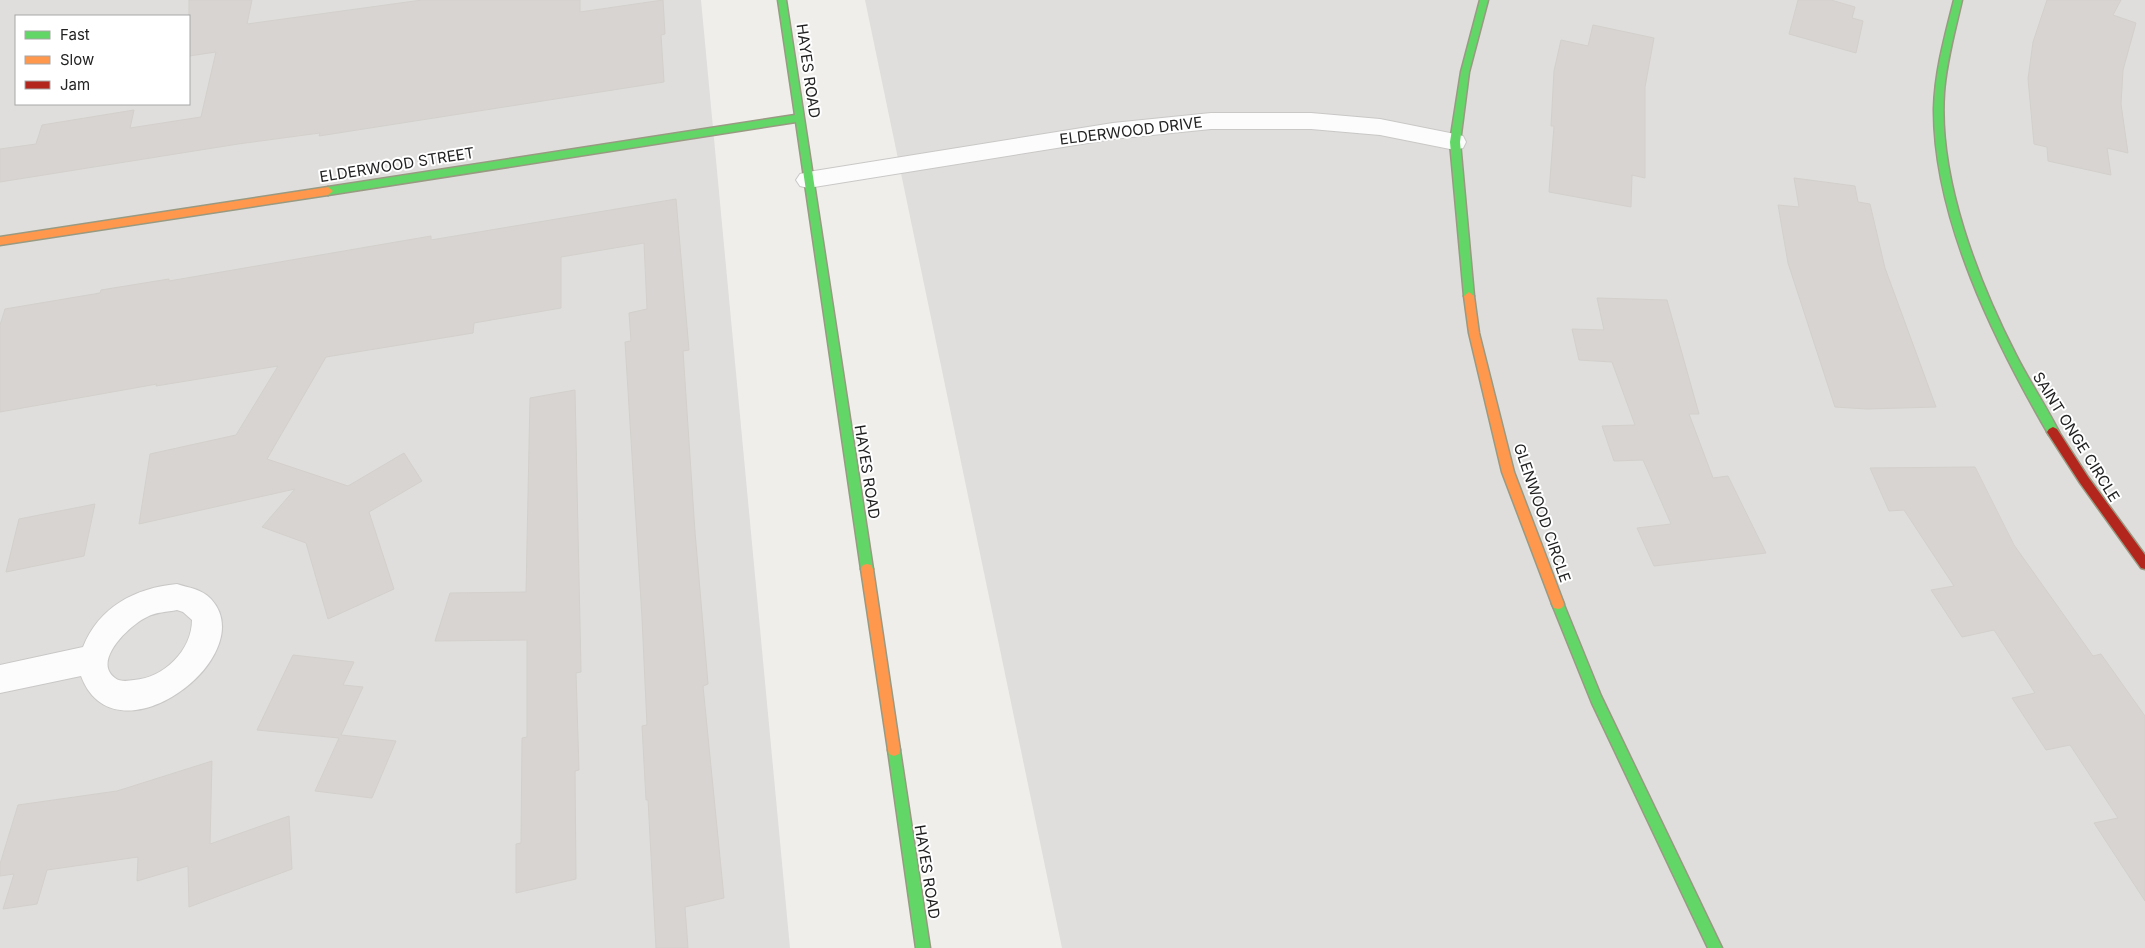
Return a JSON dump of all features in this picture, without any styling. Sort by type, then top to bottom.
[{"type":"street","name":"HAYES ROAD","points":[[782,0],[923,948]]},
{"type":"street","name":"GLENWOOD CIRCLE","points":[[1484,0],[1465,72],[1455,142],[1466,275],[1474,333],[1508,472],[1544,570],[1596,699],[1715,948]]},
{"type":"street","name":"SAINT ONGE CIRCLE","points":[[1958,0],[1940,78],[1940,130],[1945,176],[1958,231],[2000,338],[2036,408],[2108,515],[2145,564]]},
{"type":"street","name":"ELDERWOOD STREET","points":[[0,241],[799,118]]},
{"type":"street","name":"ELDERWOOD DRIVE","points":[[808,180],[1112,131],[1211,121],[1286,120],[1380,127],[1455,142]]},
{"type":"street","points":[[0,679],[94,659]]},
{"type":"shaded area","points":[[0,0],[701,0],[790,948],[0,948]]},
{"type":"shaded area","points":[[865,0],[2145,0],[2145,948],[1062,948]]},
{"type":"building","points":[[189,0],[252,0],[247,24],[422,0],[580,0],[580,12],[663,0],[665,34],[661,35],[664,82],[319,136],[320,133],[238,144],[0,182],[0,149],[36,144],[42,125],[134,110],[130,128],[201,117],[216,52],[190,56]]},
{"type":"building","points":[[1798,0],[1831,0],[1855,7],[1852,18],[1863,21],[1856,53],[1789,34]]},
{"type":"building","points":[[2047,0],[2121,0],[2113,15],[2136,23],[2123,70],[2121,104],[2128,153],[2107,148],[2111,175],[2048,161],[2047,147],[2034,144],[2028,79],[2033,42]]},
{"type":"building","points":[[1593,25],[1654,38],[1645,87],[1645,178],[1632,175],[1631,207],[1549,192],[1554,126],[1551,126],[1554,71],[1561,40],[1588,46]]},
{"type":"building","points":[[1794,178],[1855,186],[1858,202],[1870,204],[1885,268],[1936,407],[1867,409],[1835,407],[1788,263],[1778,205],[1799,207]]},
{"type":"building","points":[[676,199],[689,350],[683,351],[695,532],[708,684],[703,686],[724,898],[685,907],[688,948],[656,948],[642,726],[647,725],[642,618],[625,342],[631,341],[629,313],[647,309],[644,243],[561,257],[561,308],[474,323],[473,333],[326,357],[267,459],[348,486],[404,453],[422,481],[369,512],[394,589],[328,619],[306,543],[262,527],[295,489],[139,524],[150,454],[236,435],[278,366],[156,386],[157,384],[0,412],[0,325],[5,309],[100,293],[101,290],[169,279],[169,281],[431,236],[431,240]]},
{"type":"building","points":[[1597,298],[1667,300],[1699,414],[1689,414],[1713,478],[1728,476],[1766,553],[1654,566],[1637,528],[1671,524],[1643,460],[1614,461],[1602,426],[1635,425],[1612,362],[1579,360],[1572,329],[1604,330]]},
{"type":"building","points":[[575,390],[581,672],[576,673],[579,770],[575,771],[576,879],[516,893],[516,844],[521,843],[522,738],[527,737],[527,640],[435,641],[450,593],[526,592],[530,398]]},
{"type":"building","points":[[1975,467],[2014,545],[2093,656],[2101,654],[2145,716],[2145,901],[2094,823],[2118,818],[2070,745],[2046,750],[2012,698],[2035,693],[1994,630],[1962,637],[1931,590],[1954,586],[1904,510],[1889,511],[1870,468]]},
{"type":"building","points":[[95,504],[84,556],[6,572],[19,519]]},
{"type":"building","points":[[293,655],[354,662],[343,685],[363,687],[341,735],[396,741],[372,798],[315,791],[339,738],[257,730]]},
{"type":"building","points":[[212,761],[210,844],[289,816],[292,869],[189,907],[188,866],[137,881],[138,857],[47,870],[37,904],[3,909],[14,874],[0,876],[0,864],[18,805],[117,791]]},
{"type":"traffic: fast","points":[[782,0],[867,569]]},
{"type":"traffic: fast","points":[[1469,296],[1455,142],[1465,72],[1484,0]]},
{"type":"traffic: fast","points":[[1958,0],[1945,54],[1939,94],[1940,136],[1947,178],[1966,248],[1986,303],[2024,381],[2053,432]]},
{"type":"traffic: fast","points":[[328,191],[799,118]]},
{"type":"traffic: fast","points":[[1558,604],[1596,699],[1715,948]]},
{"type":"traffic: fast","points":[[894,750],[923,948]]},
{"type":"traffic: slow","points":[[0,241],[328,191]]},
{"type":"traffic: slow","points":[[1469,296],[1474,333],[1508,472],[1558,604]]},
{"type":"traffic: slow","points":[[867,569],[894,750]]},
{"type":"traffic: jam","points":[[2053,432],[2084,480],[2145,564]]}]
